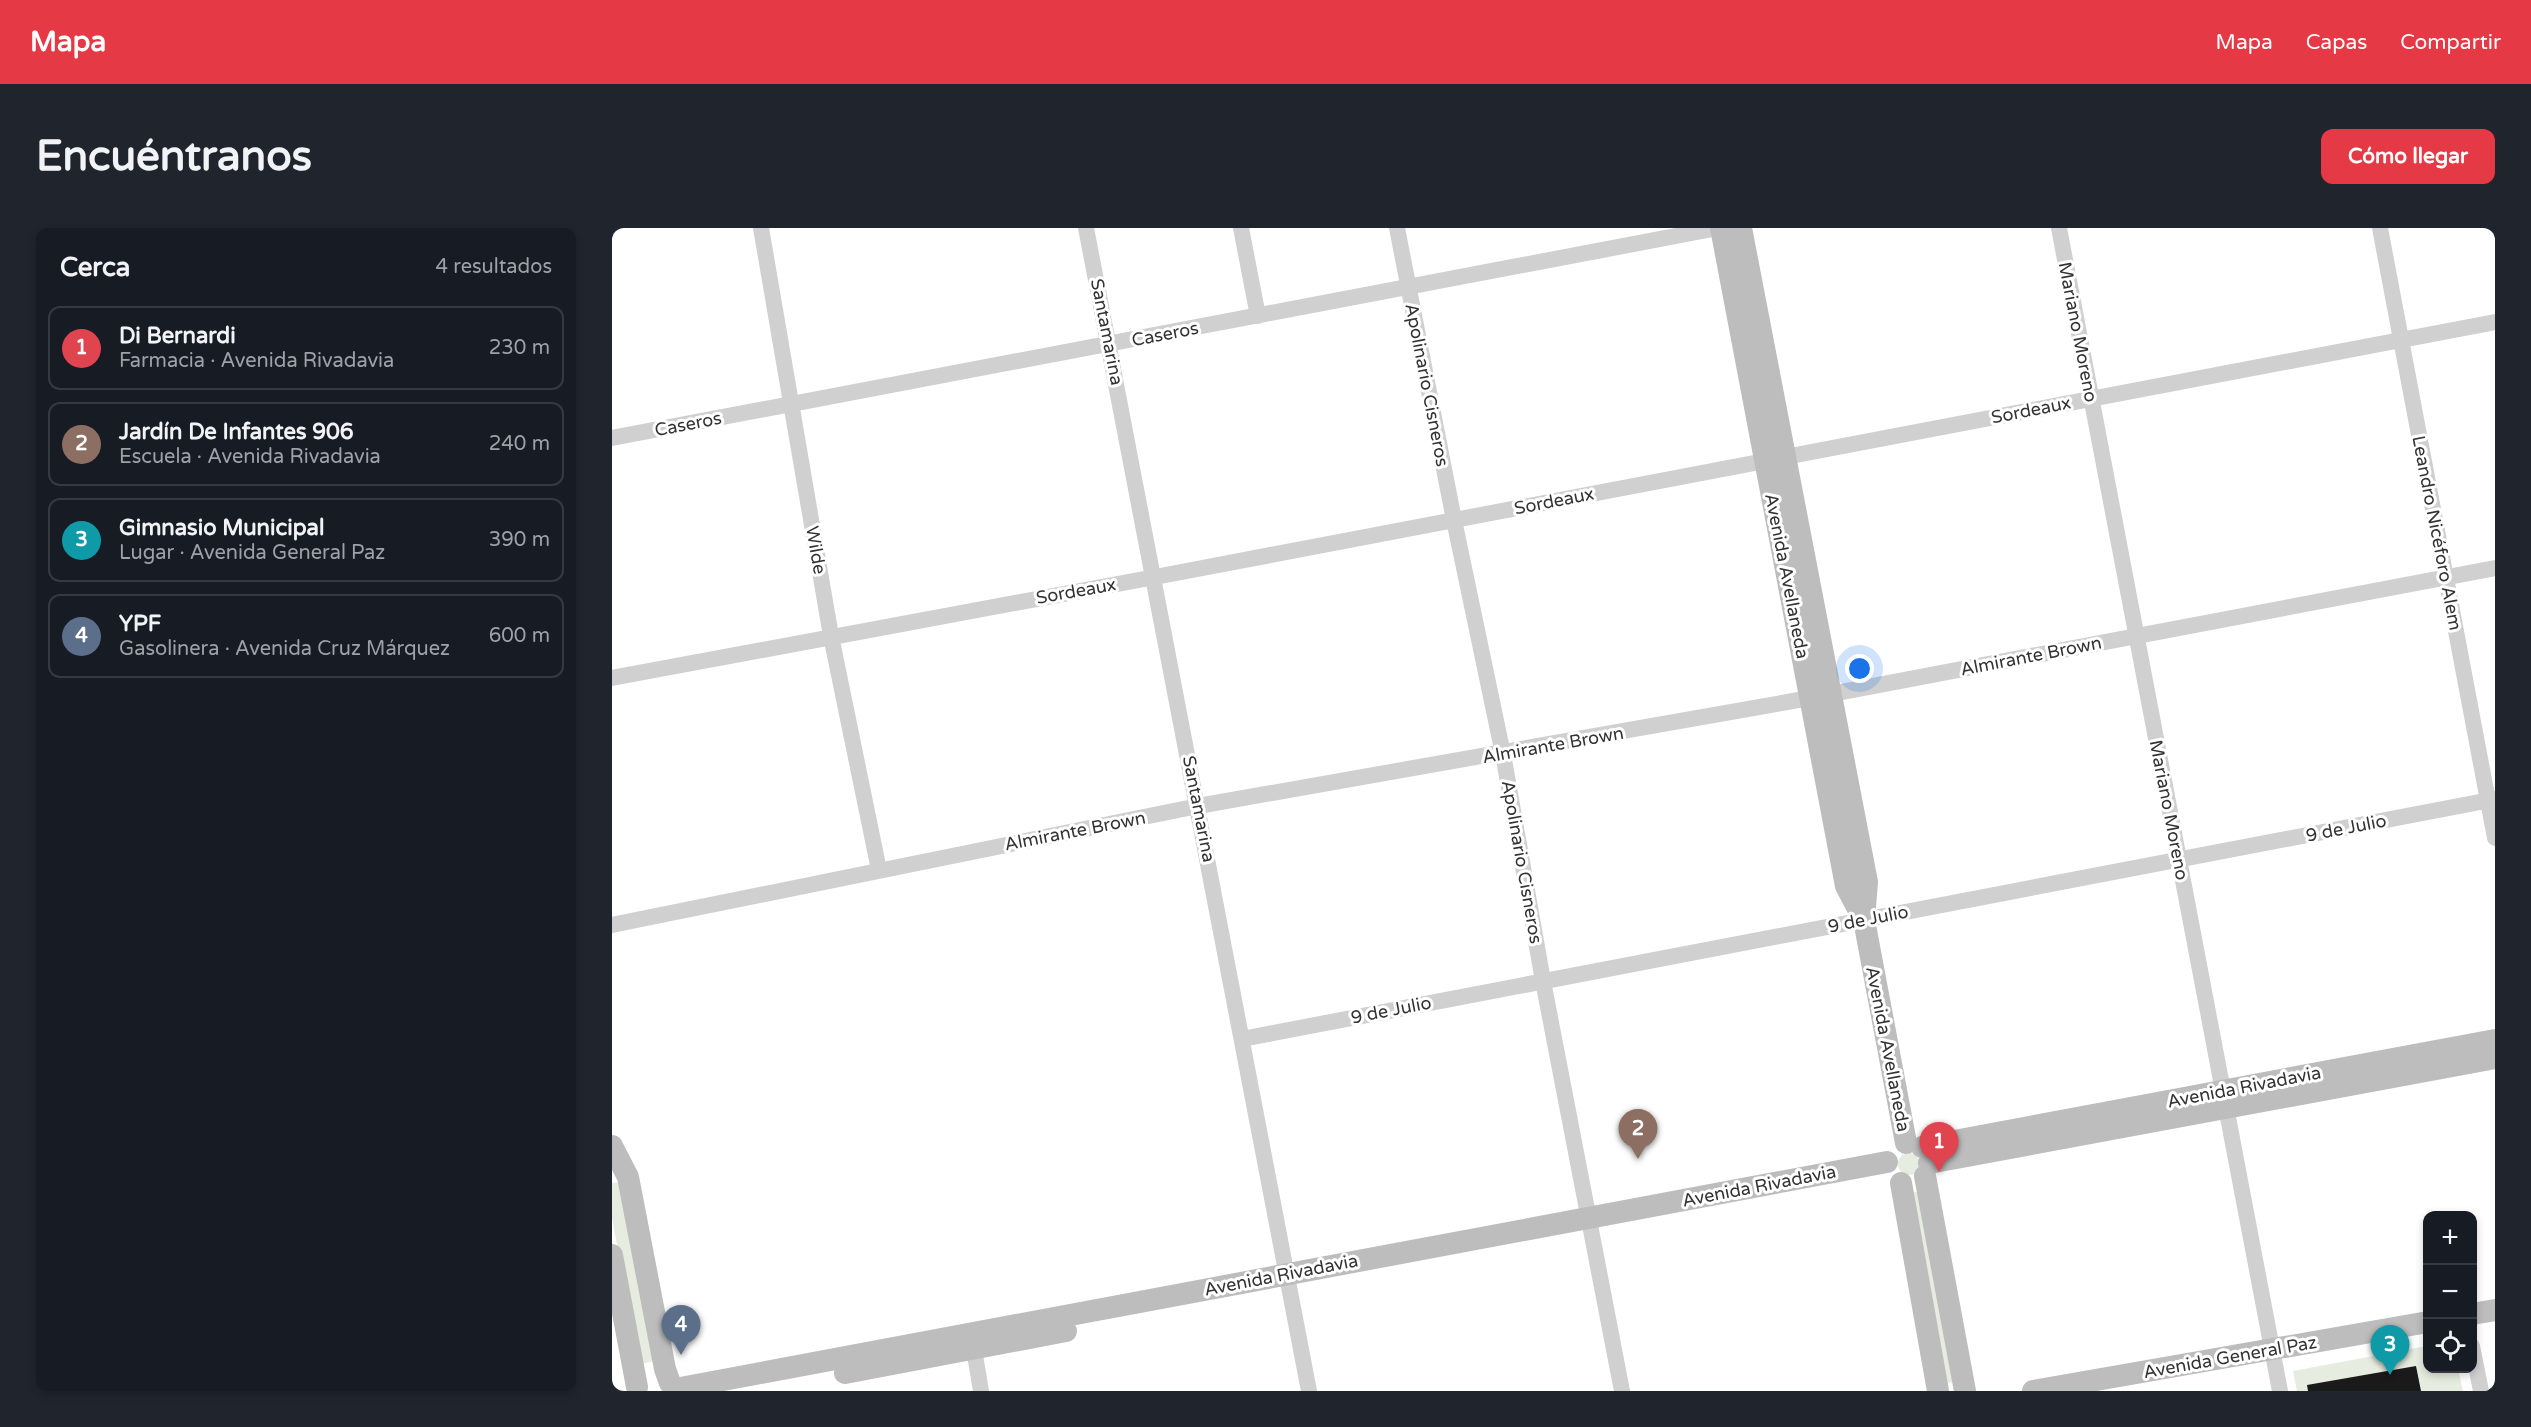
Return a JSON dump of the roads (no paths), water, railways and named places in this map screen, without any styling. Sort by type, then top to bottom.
[{"type":"main road","name":"Avenida Avellaneda","points":[[1720,228],[1775,459]]},
{"type":"main road","name":"Avenida Avellaneda","points":[[1741,228],[1775,459],[1820,696],[1867,882],[1864,920],[1920,1157],[1965,1391]]},
{"type":"main road","name":"Avenida Rivadavia","points":[[2224,1100],[2495,1040]]},
{"type":"main road","name":"Avenida Rivadavia","points":[[636,1389],[649,1379],[657,1378],[674,1388],[1288,1281],[1589,1224],[1893,1173],[1911,1184],[1920,1157],[2224,1100],[2495,1058]]},
{"type":"main road","points":[[612,1146],[628,1177],[665,1369],[674,1388]]},
{"type":"main road","points":[[1920,1157],[1893,1149],[1893,1173],[1938,1391]]},
{"type":"main road","points":[[612,1255],[636,1389]]},
{"type":"main road","name":"Avenida Rivadavia","points":[[746,1391],[974,1349],[1288,1281]]},
{"type":"main road","points":[[2477,1313],[2495,1310]]},
{"type":"main road","points":[[2477,1325],[2495,1322]]},
{"type":"main road","name":"Avenida General Paz","points":[[2115,1391],[2423,1323]]},
{"type":"main road","name":"Avenida General Paz","points":[[2033,1391],[2423,1335]]},
{"type":"street","name":"Wilde","points":[[761,228],[831,636],[879,870]]},
{"type":"street","name":"Santamarina","points":[[1086,228],[1155,577],[1309,1391]]},
{"type":"street","points":[[1241,228],[1258,316]]},
{"type":"street","name":"Apolinario Cisneros","points":[[1397,228],[1454,520],[1503,754],[1543,981],[1622,1391]]},
{"type":"street","name":"Caseros","points":[[612,438],[1720,228]]},
{"type":"street","name":"Mariano Moreno","points":[[2059,228],[2280,1391]]},
{"type":"street","name":"Leandro Nicéforo Alem","points":[[2380,228],[2446,578],[2491,800],[2495,838]]},
{"type":"street","name":"Sordeaux","points":[[612,678],[2495,322]]},
{"type":"street","name":"Almirante Brown","points":[[612,925],[1198,806],[1503,754],[1820,696],[2495,568]]},
{"type":"street","name":"9 de Julio","points":[[1242,1039],[2491,800]]},
{"type":"street","points":[[974,1349],[981,1391]]},
{"type":"street","points":[[2477,1371],[2481,1391]]},
{"type":"place","name":"Jardín De Infantes 906","points":[[1638,1159]]},
{"type":"place","name":"Di Bernardi","points":[[1939,1172]]},
{"type":"place","name":"YPF","points":[[681,1355]]},
{"type":"place","name":"Gimnasio Municipal","points":[[2390,1375]]}]
